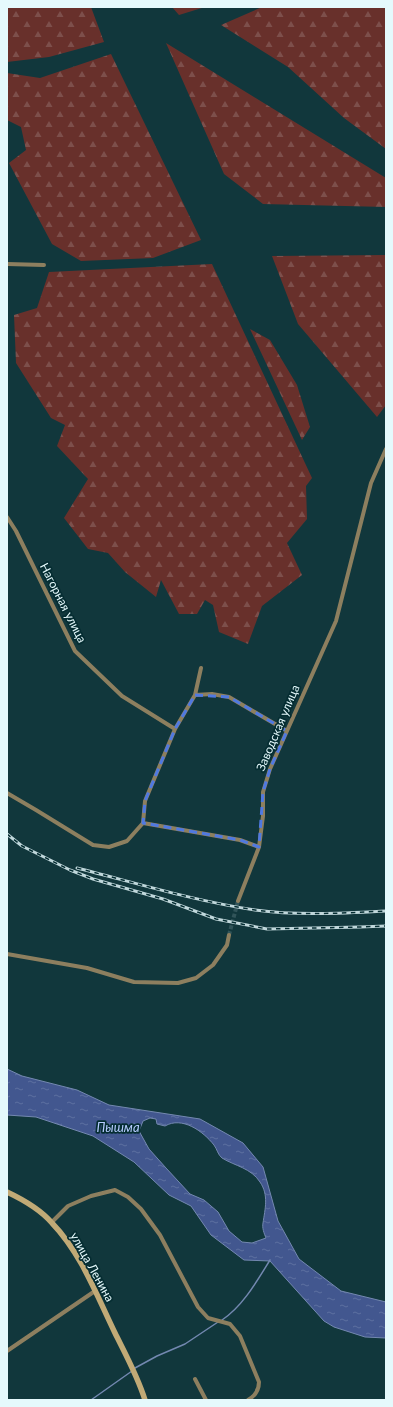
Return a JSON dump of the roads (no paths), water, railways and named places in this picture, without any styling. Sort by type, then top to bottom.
[{"type":"main road","name":"улица Ленина","points":[[7,1192],[39,1210],[52,1222],[71,1247],[95,1291],[138,1381],[145,1400]]},
{"type":"street","points":[[7,264],[44,265]]},
{"type":"street","name":"Заводская улица","points":[[238,902],[259,848],[263,816],[263,792],[270,769],[336,621],[371,483],[386,449]]},
{"type":"street","name":"Нагорная улица","points":[[7,517],[16,531],[75,651],[122,696],[174,729]]},
{"type":"street","points":[[7,794],[93,845],[109,847],[127,841],[143,824],[145,801],[174,729],[195,695],[201,668]]},
{"type":"street","points":[[195,695],[212,694],[229,697],[287,731]]},
{"type":"street","points":[[143,824],[240,840],[259,848]]},
{"type":"street","points":[[7,954],[87,968],[134,982],[178,983],[196,978],[213,965],[227,945],[229,935]]},
{"type":"street","points":[[52,1222],[68,1206],[91,1196],[115,1190],[128,1198],[140,1209],[160,1235],[198,1307],[208,1318],[230,1324],[240,1336],[259,1382],[259,1388],[256,1394],[248,1400]]},
{"type":"street","points":[[7,1351],[95,1291]]},
{"type":"street","points":[[195,1379],[206,1400]]},
{"type":"water","name":"Пышма","points":[[7,1069],[22,1076],[77,1090],[109,1105],[200,1119],[243,1143],[263,1167],[278,1221],[299,1259],[341,1291],[386,1302],[386,1338],[365,1337],[334,1327],[324,1321],[270,1261],[244,1260],[211,1235],[191,1206],[169,1195],[134,1162],[93,1136],[36,1117],[7,1115]],"holes":[[[150,1118],[156,1119],[157,1124],[165,1126],[172,1123],[192,1126],[214,1145],[222,1158],[247,1170],[256,1177],[265,1192],[263,1227],[266,1238],[252,1243],[242,1242],[229,1231],[218,1212],[204,1200],[190,1194],[149,1149],[139,1131],[143,1121]]]},
{"type":"waterway","points":[[222,1320],[237,1308],[255,1285],[270,1260]]},
{"type":"waterway","points":[[135,1368],[157,1356],[185,1344],[218,1322]]},
{"type":"waterway","points":[[91,1400],[132,1371]]},
{"type":"tunnel","points":[[229,935],[238,901]]},
{"type":"railway","points":[[7,834],[22,846],[70,870],[93,879],[163,899],[216,919],[267,929],[386,926]]},
{"type":"railway","points":[[77,868],[188,897],[255,910],[288,913],[386,911]]}]
